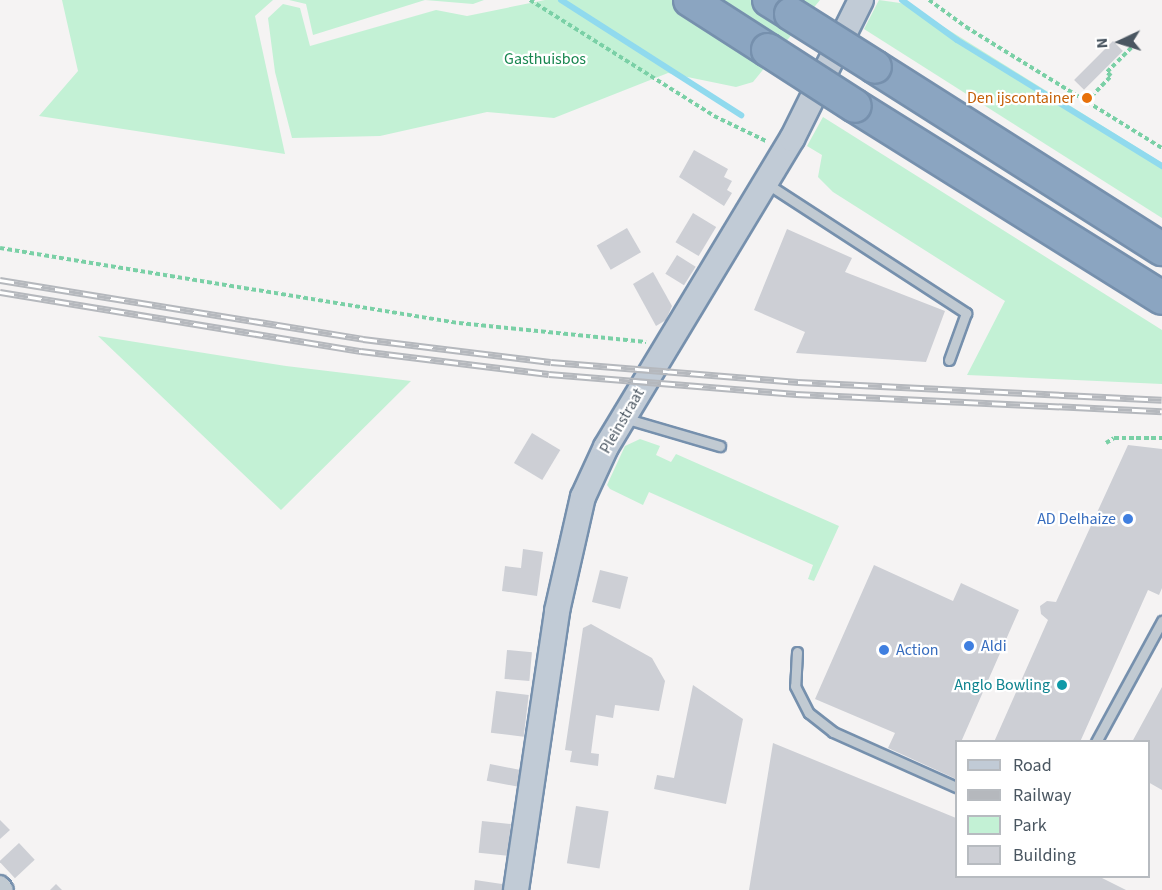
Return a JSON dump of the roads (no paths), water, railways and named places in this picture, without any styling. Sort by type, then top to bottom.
[{"type":"highway","points":[[690,0],[1162,298]]},
{"type":"highway","points":[[780,7],[1162,249]]},
{"type":"street","name":"Pleinstraat","points":[[516,890],[571,542],[583,497],[623,418],[670,345],[766,183],[861,0]]},
{"type":"street","points":[[0,885],[4,890]]},
{"type":"lane","points":[[766,183],[966,313],[949,360]]},
{"type":"lane","points":[[623,418],[720,446]]},
{"type":"lane","points":[[1097,740],[1162,621]]},
{"type":"lane","points":[[797,652],[795,686],[809,712],[833,732],[955,786]]},
{"type":"waterway","points":[[561,0],[741,115]]},
{"type":"waterway","points":[[902,0],[957,40],[1162,166]]},
{"type":"railway","points":[[0,280],[363,339],[551,362],[798,382],[1162,400]]},
{"type":"railway","points":[[0,292],[361,351],[549,374],[796,394],[1162,411]]},
{"type":"place","name":"Den ijscontainer","points":[[1087,98]]},
{"type":"place","name":"AD Delhaize","points":[[1128,519]]},
{"type":"place","name":"Aldi","points":[[969,646]]},
{"type":"place","name":"Action","points":[[884,650]]},
{"type":"place","name":"Anglo Bowling","points":[[1062,685]]},
{"type":"park label","name":"Gasthuisbos","points":[[545,59]]}]
